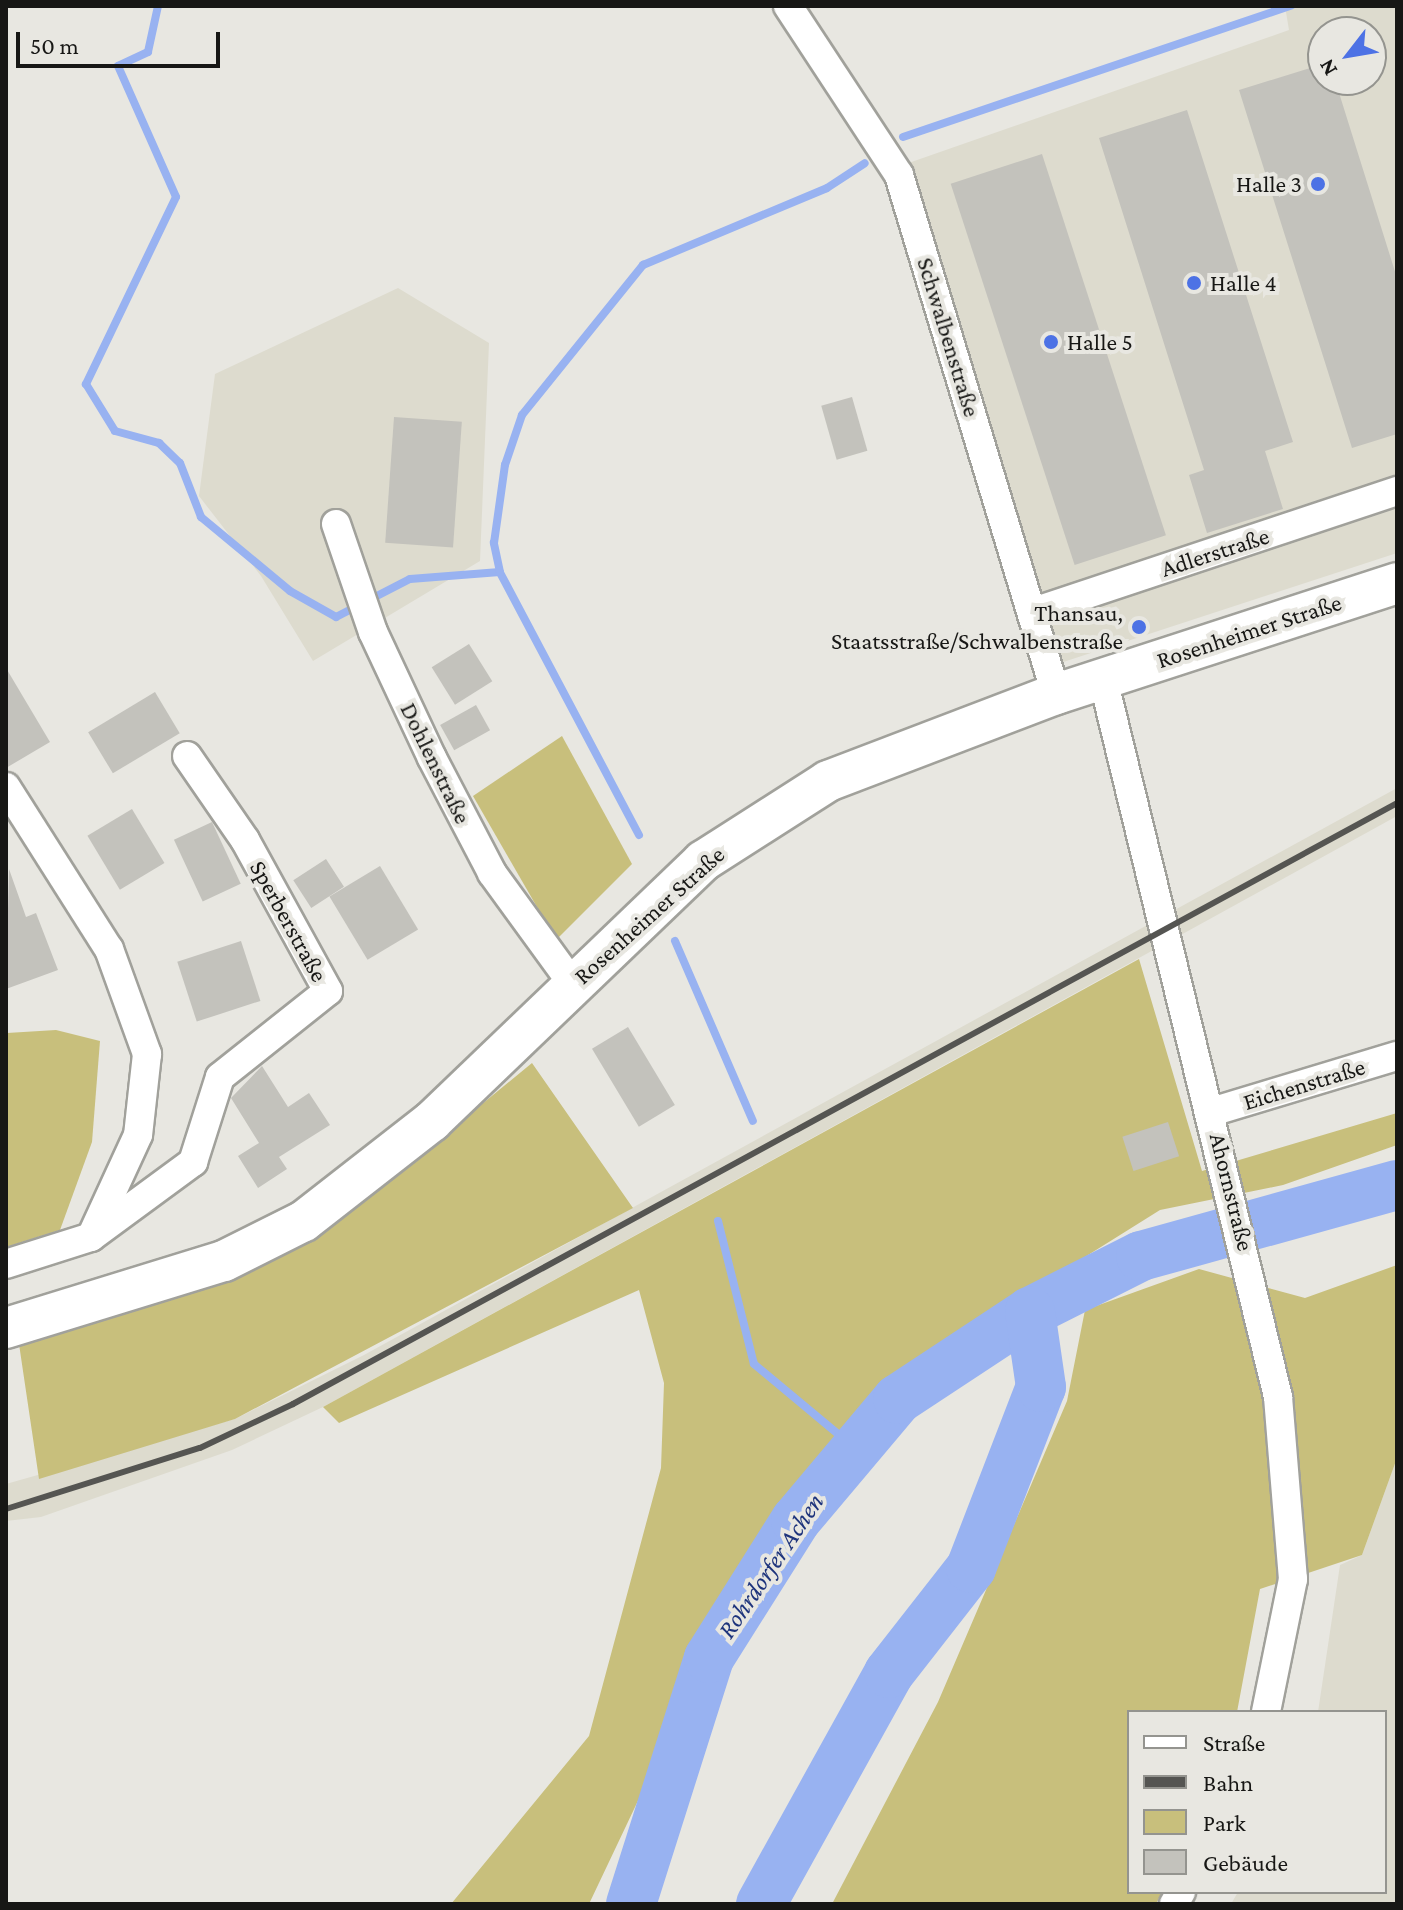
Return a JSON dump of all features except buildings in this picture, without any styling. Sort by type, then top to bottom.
[{"type":"main road","name":"Rosenheimer Straße","points":[[6,1328],[224,1261],[304,1221],[432,1121],[572,983],[703,861],[774,813],[894,752],[1056,694],[1397,583]]},
{"type":"street","name":"Schwalbenstraße","points":[[788,6],[899,175],[1056,694]]},
{"type":"street","name":"Adlerstraße","points":[[1033,612],[1397,491]]},
{"type":"street","name":"Dohlenstraße","points":[[336,524],[373,632],[445,783],[492,873],[572,983]]},
{"type":"street","name":"Ahornstraße","points":[[1103,679],[1253,1277],[1278,1397],[1293,1579],[1266,1710]]},
{"type":"street","name":"Sperberstraße","points":[[6,1264],[91,1237],[193,1162],[220,1077],[328,991],[245,840],[187,756]]},
{"type":"street","points":[[6,787],[109,949],[147,1054],[138,1135],[91,1237]]},
{"type":"street","name":"Eichenstraße","points":[[1211,1112],[1397,1056]]},
{"type":"shaded area","points":[[1285,6],[1397,6],[1397,553],[1048,667],[900,166],[1289,30]]},
{"type":"shaded area","points":[[398,288],[489,343],[480,561],[313,661],[261,576],[199,496],[215,374]]},
{"type":"shaded area","points":[[1397,788],[1397,816],[323,1407],[232,1450],[41,1517],[6,1521],[6,1484],[235,1419],[364,1355]]},
{"type":"shaded area","points":[[1397,1458],[1397,1904],[1231,1904],[1237,1894],[1387,1894],[1387,1710],[1318,1710],[1340,1565],[1362,1555]]},
{"type":"green space","points":[[562,736],[632,864],[556,940],[473,796]]},
{"type":"green space","points":[[1139,959],[1202,1171],[1397,1113],[1397,1145],[1283,1185],[1160,1210],[890,1379],[701,1668],[589,1904],[451,1904],[589,1736],[661,1468],[664,1383],[639,1290],[339,1423],[323,1407]]},
{"type":"green space","points":[[56,1030],[100,1041],[92,1142],[60,1230],[6,1247],[7,1033]]},
{"type":"green space","points":[[532,1063],[633,1208],[235,1419],[39,1479],[19,1344],[298,1243],[386,1183]]},
{"type":"green space","points":[[1397,1265],[1397,1458],[1362,1555],[1260,1589],[1237,1710],[1127,1710],[1127,1894],[1161,1894],[1156,1904],[832,1904],[938,1702],[1067,1401],[1085,1310],[1199,1269],[1305,1298]]},
{"type":"waterway","points":[[158,6],[148,52],[118,66],[176,197],[86,384],[115,431],[159,443],[180,463],[201,517],[290,591],[336,617],[410,579],[500,572]]},
{"type":"waterway","points":[[903,137],[1291,6]]},
{"type":"waterway","points":[[639,835],[500,572],[494,543],[505,465],[522,415],[643,265],[827,188],[865,163]]},
{"type":"waterway","points":[[675,941],[753,1121]]},
{"type":"waterway","name":"Rohrdorfer Achen","points":[[631,1904],[709,1658],[796,1520],[898,1399],[1030,1312],[1141,1256],[1397,1185]]},
{"type":"waterway","points":[[718,1221],[754,1364],[856,1449]]},
{"type":"waterway","name":"Rohrdorfer Achen","points":[[761,1904],[889,1673],[971,1568],[1041,1387],[1030,1312]]},
{"type":"railway","points":[[6,1509],[200,1448],[293,1404],[1397,803]]},
{"type":"place","name":"Halle 3","points":[[1318,184]]},
{"type":"place","name":"Halle 4","points":[[1194,283]]},
{"type":"place","name":"Halle 5","points":[[1051,342]]},
{"type":"place","name":"Thansau, Staatsstraße/Schwalbenstraße","points":[[1139,627]]}]
